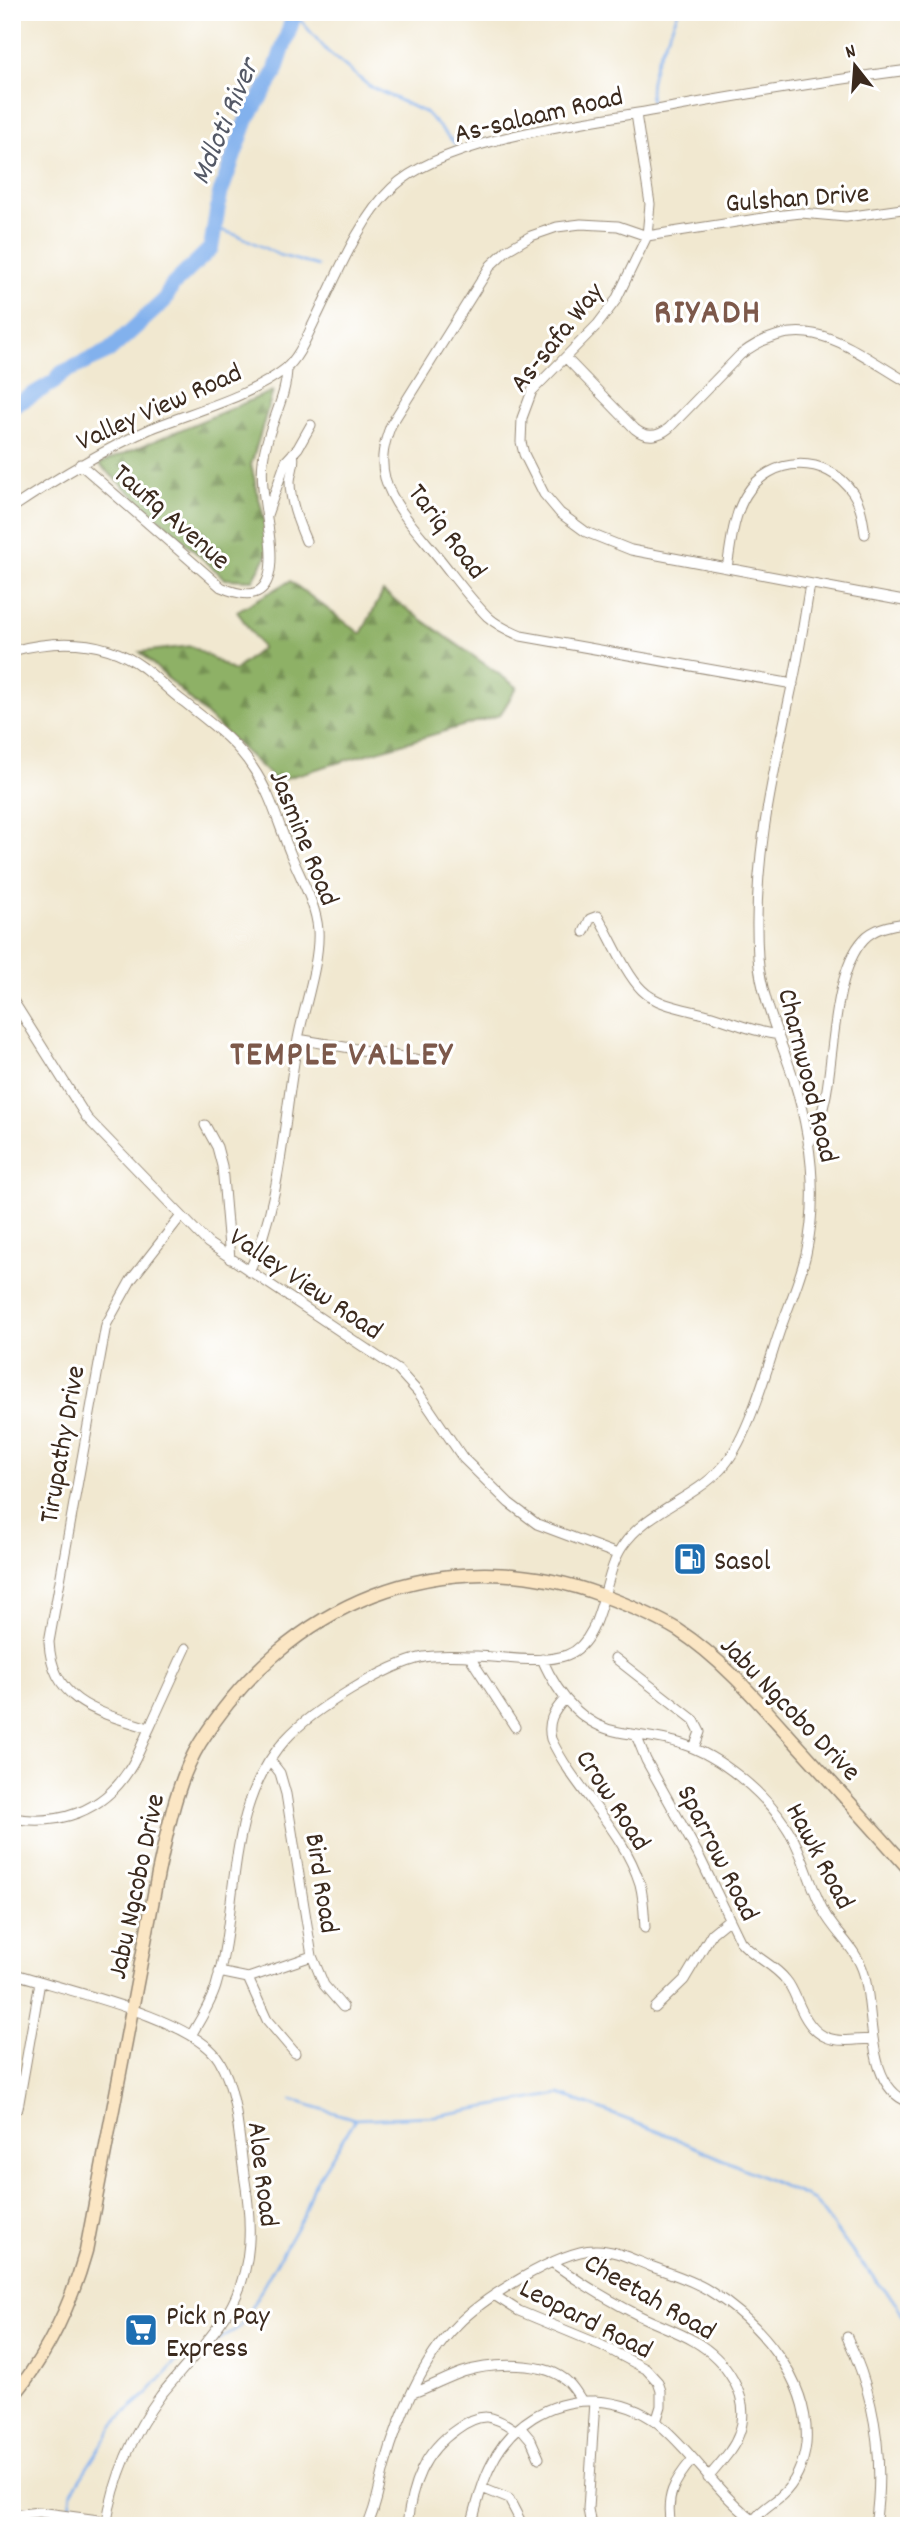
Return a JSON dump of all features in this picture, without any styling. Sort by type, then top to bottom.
[{"type":"main road","name":"Jabu Ngcobo Drive","points":[[12,2398],[49,2344],[78,2281],[94,2216],[158,1873],[170,1817],[183,1778],[199,1745],[239,1690],[281,1649],[327,1617],[408,1582],[467,1574],[521,1577],[564,1585],[604,1596],[654,1616],[679,1631],[720,1663],[909,1868]]},
{"type":"street","name":"As-salaam Road","points":[[287,367],[306,339],[350,249],[382,199],[411,173],[433,161],[515,136],[733,96],[909,70]]},
{"type":"street","name":"As-safa Way","points":[[636,114],[650,204],[647,236],[616,300],[598,324],[532,391],[522,418],[521,442],[524,454],[544,494],[566,518],[586,532],[631,550],[909,602]]},
{"type":"street","name":"Gulshan Drive","points":[[647,236],[801,213],[846,217],[909,208]]},
{"type":"street","name":"Tariq Road","points":[[647,236],[618,226],[569,225],[531,236],[499,257],[482,278],[391,425],[384,443],[382,464],[385,478],[398,507],[470,597],[504,629],[521,636],[793,684]]},
{"type":"street","points":[[566,358],[635,429],[645,435],[665,432],[740,355],[767,338],[786,332],[799,331],[825,336],[909,383]]},
{"type":"street","name":"Valley View Road","points":[[12,508],[79,464],[152,429],[261,384],[287,367]]},
{"type":"street","name":"Taufiq Avenue","points":[[79,464],[221,587],[230,592],[256,591],[268,582],[272,558],[262,480],[264,450],[286,385],[287,367]]},
{"type":"street","points":[[266,517],[286,461],[311,425]]},
{"type":"street","points":[[293,453],[291,493],[306,541]]},
{"type":"street","points":[[727,568],[738,512],[746,495],[764,475],[789,464],[813,464],[846,485],[857,499],[864,534]]},
{"type":"street","name":"Charnwood Road","points":[[191,2034],[212,1998],[219,1972],[240,1839],[252,1798],[270,1760],[287,1738],[318,1710],[418,1658],[441,1655],[542,1659],[568,1655],[582,1646],[591,1632],[617,1554],[628,1537],[724,1467],[755,1403],[805,1259],[811,1227],[813,1175],[794,1080],[766,999],[758,962],[757,892],[764,820],[793,684],[810,584]]},
{"type":"street","name":"Jasmine Road","points":[[12,651],[44,644],[68,643],[90,645],[120,654],[145,669],[230,739],[253,766],[271,802],[312,905],[318,930],[316,951],[298,1039],[284,1144],[267,1229],[249,1272]]},
{"type":"street","points":[[584,932],[590,919],[598,916],[631,976],[643,991],[654,999],[750,1031],[779,1035]]},
{"type":"street","points":[[808,1146],[826,1096],[838,1012],[850,960],[866,937],[875,930],[909,923]]},
{"type":"street","name":"Valley View Road","points":[[12,999],[87,1118],[208,1242],[398,1370],[418,1392],[463,1458],[525,1516],[560,1533],[617,1554]]},
{"type":"street","points":[[298,1039],[420,1060]]},
{"type":"street","points":[[205,1125],[217,1147],[222,1166],[230,1259]]},
{"type":"street","name":"Tirupathy Drive","points":[[149,1728],[110,1717],[76,1700],[57,1679],[52,1667],[49,1642],[106,1325],[131,1280],[181,1216]]},
{"type":"street","points":[[12,1818],[66,1818],[92,1808],[110,1793],[129,1770],[186,1648]]},
{"type":"street","points":[[469,1656],[515,1727]]},
{"type":"street","points":[[615,1658],[694,1720],[700,1732],[694,1748]]},
{"type":"street","name":"Hawk Road","points":[[542,1659],[564,1700],[596,1724],[618,1732],[669,1740],[694,1748],[754,1788],[784,1824],[825,1914],[860,1964],[867,1986],[873,2039],[884,2083],[899,2099],[909,2102]]},
{"type":"street","name":"Crow Road","points":[[564,1700],[556,1708],[550,1723],[551,1739],[613,1832],[634,1869],[643,1901],[645,1928]]},
{"type":"street","name":"Sparrow Road","points":[[636,1735],[646,1760],[698,1854],[729,1920],[748,1950],[784,1977],[805,2019],[816,2034],[832,2040],[873,2039]]},
{"type":"street","name":"Bird Road","points":[[270,1760],[280,1773],[286,1794],[312,1956],[324,1984],[343,2007]]},
{"type":"street","points":[[655,2008],[684,1980],[712,1933],[729,1920]]},
{"type":"street","points":[[219,1972],[248,1978],[312,1956]]},
{"type":"street","name":"Aloe Road","points":[[12,1973],[134,2010],[191,2034],[214,2052],[227,2079],[249,2204],[248,2259],[237,2294],[226,2315],[139,2428],[118,2474],[106,2523]]},
{"type":"street","points":[[248,1978],[267,2020],[295,2053]]},
{"type":"street","points":[[18,2109],[40,1982]]},
{"type":"street","points":[[367,2526],[389,2451],[413,2393],[447,2335],[470,2312],[494,2295],[553,2263],[582,2251],[603,2250],[617,2253],[693,2282],[709,2291],[743,2316],[769,2345],[788,2372],[804,2416],[806,2445],[801,2464],[788,2488],[756,2524],[732,2503],[656,2422],[624,2406],[582,2401],[555,2406],[517,2429],[490,2465],[471,2526]]},
{"type":"street","name":"Cheetah Road","points":[[553,2263],[633,2312],[695,2342],[710,2353],[731,2377],[743,2406],[742,2426],[734,2445],[708,2478]]},
{"type":"street","name":"Leopard Road","points":[[494,2295],[519,2311],[601,2345],[646,2369],[659,2382],[661,2391],[661,2406],[656,2422]]},
{"type":"street","points":[[846,2337],[867,2386],[878,2436],[880,2468],[875,2526]]},
{"type":"street","points":[[413,2393],[466,2371],[518,2366],[539,2369],[561,2377],[582,2401]]},
{"type":"street","points":[[591,2526],[588,2509],[595,2401]]},
{"type":"street","points":[[407,2526],[412,2489],[426,2459],[440,2442],[463,2425],[486,2416],[501,2421],[531,2440],[539,2458]]},
{"type":"street","points":[[671,2526],[670,2493],[692,2460]]},
{"type":"street","points":[[482,2488],[509,2499],[523,2526]]},
{"type":"street","points":[[12,2515],[39,2512],[106,2523]]},
{"type":"green space","points":[[273,391],[251,465],[271,548],[253,580],[225,579],[99,464]]},
{"type":"green space","points":[[290,581],[361,634],[383,592],[517,687],[500,715],[276,781],[140,652],[191,646],[234,671],[262,648],[237,611]]},
{"type":"waterway","name":"Mdloti River","points":[[12,407],[54,382],[62,373],[109,351],[164,301],[172,286],[211,248],[220,194],[247,119],[274,75],[295,12]]},
{"type":"waterway","points":[[652,107],[650,94],[653,70],[678,12]]},
{"type":"waterway","points":[[296,15],[328,52],[369,86],[426,113],[455,144]]},
{"type":"waterway","points":[[215,228],[242,237],[279,255],[318,266]]},
{"type":"waterway","points":[[292,2100],[355,2119],[435,2116],[560,2094],[670,2136],[814,2200],[856,2257],[896,2303],[909,2328]]},
{"type":"waterway","points":[[206,2347],[240,2327],[303,2216],[312,2188],[355,2120]]},
{"type":"waterway","points":[[70,2510],[72,2491],[119,2418],[149,2392],[176,2362],[191,2355]]},
{"type":"place","name":"Sasol","points":[[690,1559]]},
{"type":"place","name":"Pick n Pay Express","points":[[141,2330]]},
{"type":"district","name":"RIYADH","points":[[708,310]]},
{"type":"district","name":"TEMPLE VALLEY","points":[[342,1052]]}]
